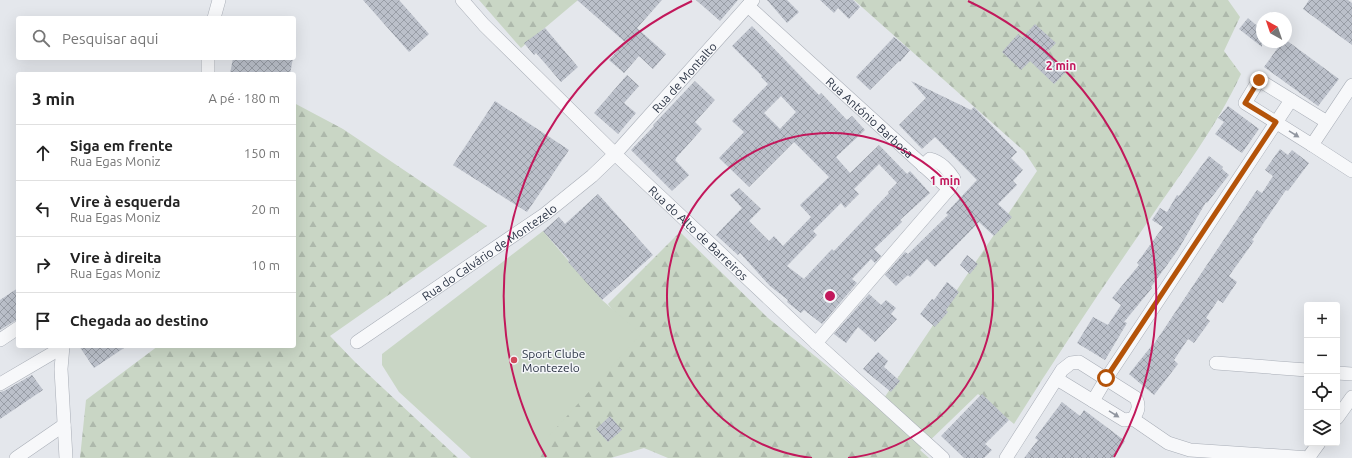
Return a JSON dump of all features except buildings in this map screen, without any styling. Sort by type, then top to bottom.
[{"type":"street","points":[[215,16],[219,0]]},
{"type":"street","name":"Rua do Alto de Barreiros","points":[[462,0],[484,25],[615,154],[816,343],[943,458]]},
{"type":"street","name":"Rua de Montalto","points":[[615,154],[750,3]]},
{"type":"street","name":"Rua António Barbosa","points":[[750,3],[949,189],[816,343]]},
{"type":"street","points":[[208,60],[208,72]]},
{"type":"street","points":[[1327,122],[1259,80],[1245,103],[1352,170]]},
{"type":"street","points":[[1312,145],[1352,85]]},
{"type":"street","points":[[1093,401],[1106,378],[1291,100]]},
{"type":"street","name":"Rua do Calvário de Montezelo","points":[[357,342],[545,214],[592,176],[615,154]]},
{"type":"street","points":[[0,340],[16,329]]},
{"type":"street","points":[[0,384],[61,348]]},
{"type":"street","points":[[63,348],[60,369],[66,458]]},
{"type":"street","points":[[1006,458],[1062,370],[1071,364],[1079,362],[1136,398],[1139,405],[1138,411],[1133,419]]},
{"type":"street","points":[[1216,363],[1304,370]]},
{"type":"street","points":[[1340,373],[1352,374]]},
{"type":"street","points":[[1057,379],[1124,420],[1133,419],[1168,443],[1190,450],[1309,458],[1317,446]]},
{"type":"street","points":[[1340,414],[1352,397]]},
{"type":"street","points":[[16,458],[64,425]]},
{"type":"green space","points":[[479,0],[578,0],[521,48]]},
{"type":"green space","points":[[854,0],[1228,0],[1240,17],[1224,51],[1241,74],[1210,131],[1080,321],[1014,424],[978,394],[920,450],[929,458],[668,458],[644,448],[611,458],[510,458],[634,337],[608,304],[680,232],[768,318],[878,407],[1037,171],[1024,151]]},
{"type":"green space","points":[[296,104],[343,129],[487,226],[330,336],[355,362],[458,458],[80,458],[86,400],[155,348],[296,348]]},
{"type":"green space","name":"Sport Clube Montezelo","points":[[543,231],[602,300],[641,334],[529,458],[471,458],[399,392],[382,365],[382,354]]},
{"type":"place","name":"Sport Clube Montezelo","points":[[514,360]]},
{"type":"route","points":[[1106,378],[1276,122],[1245,103],[1259,80]]}]
